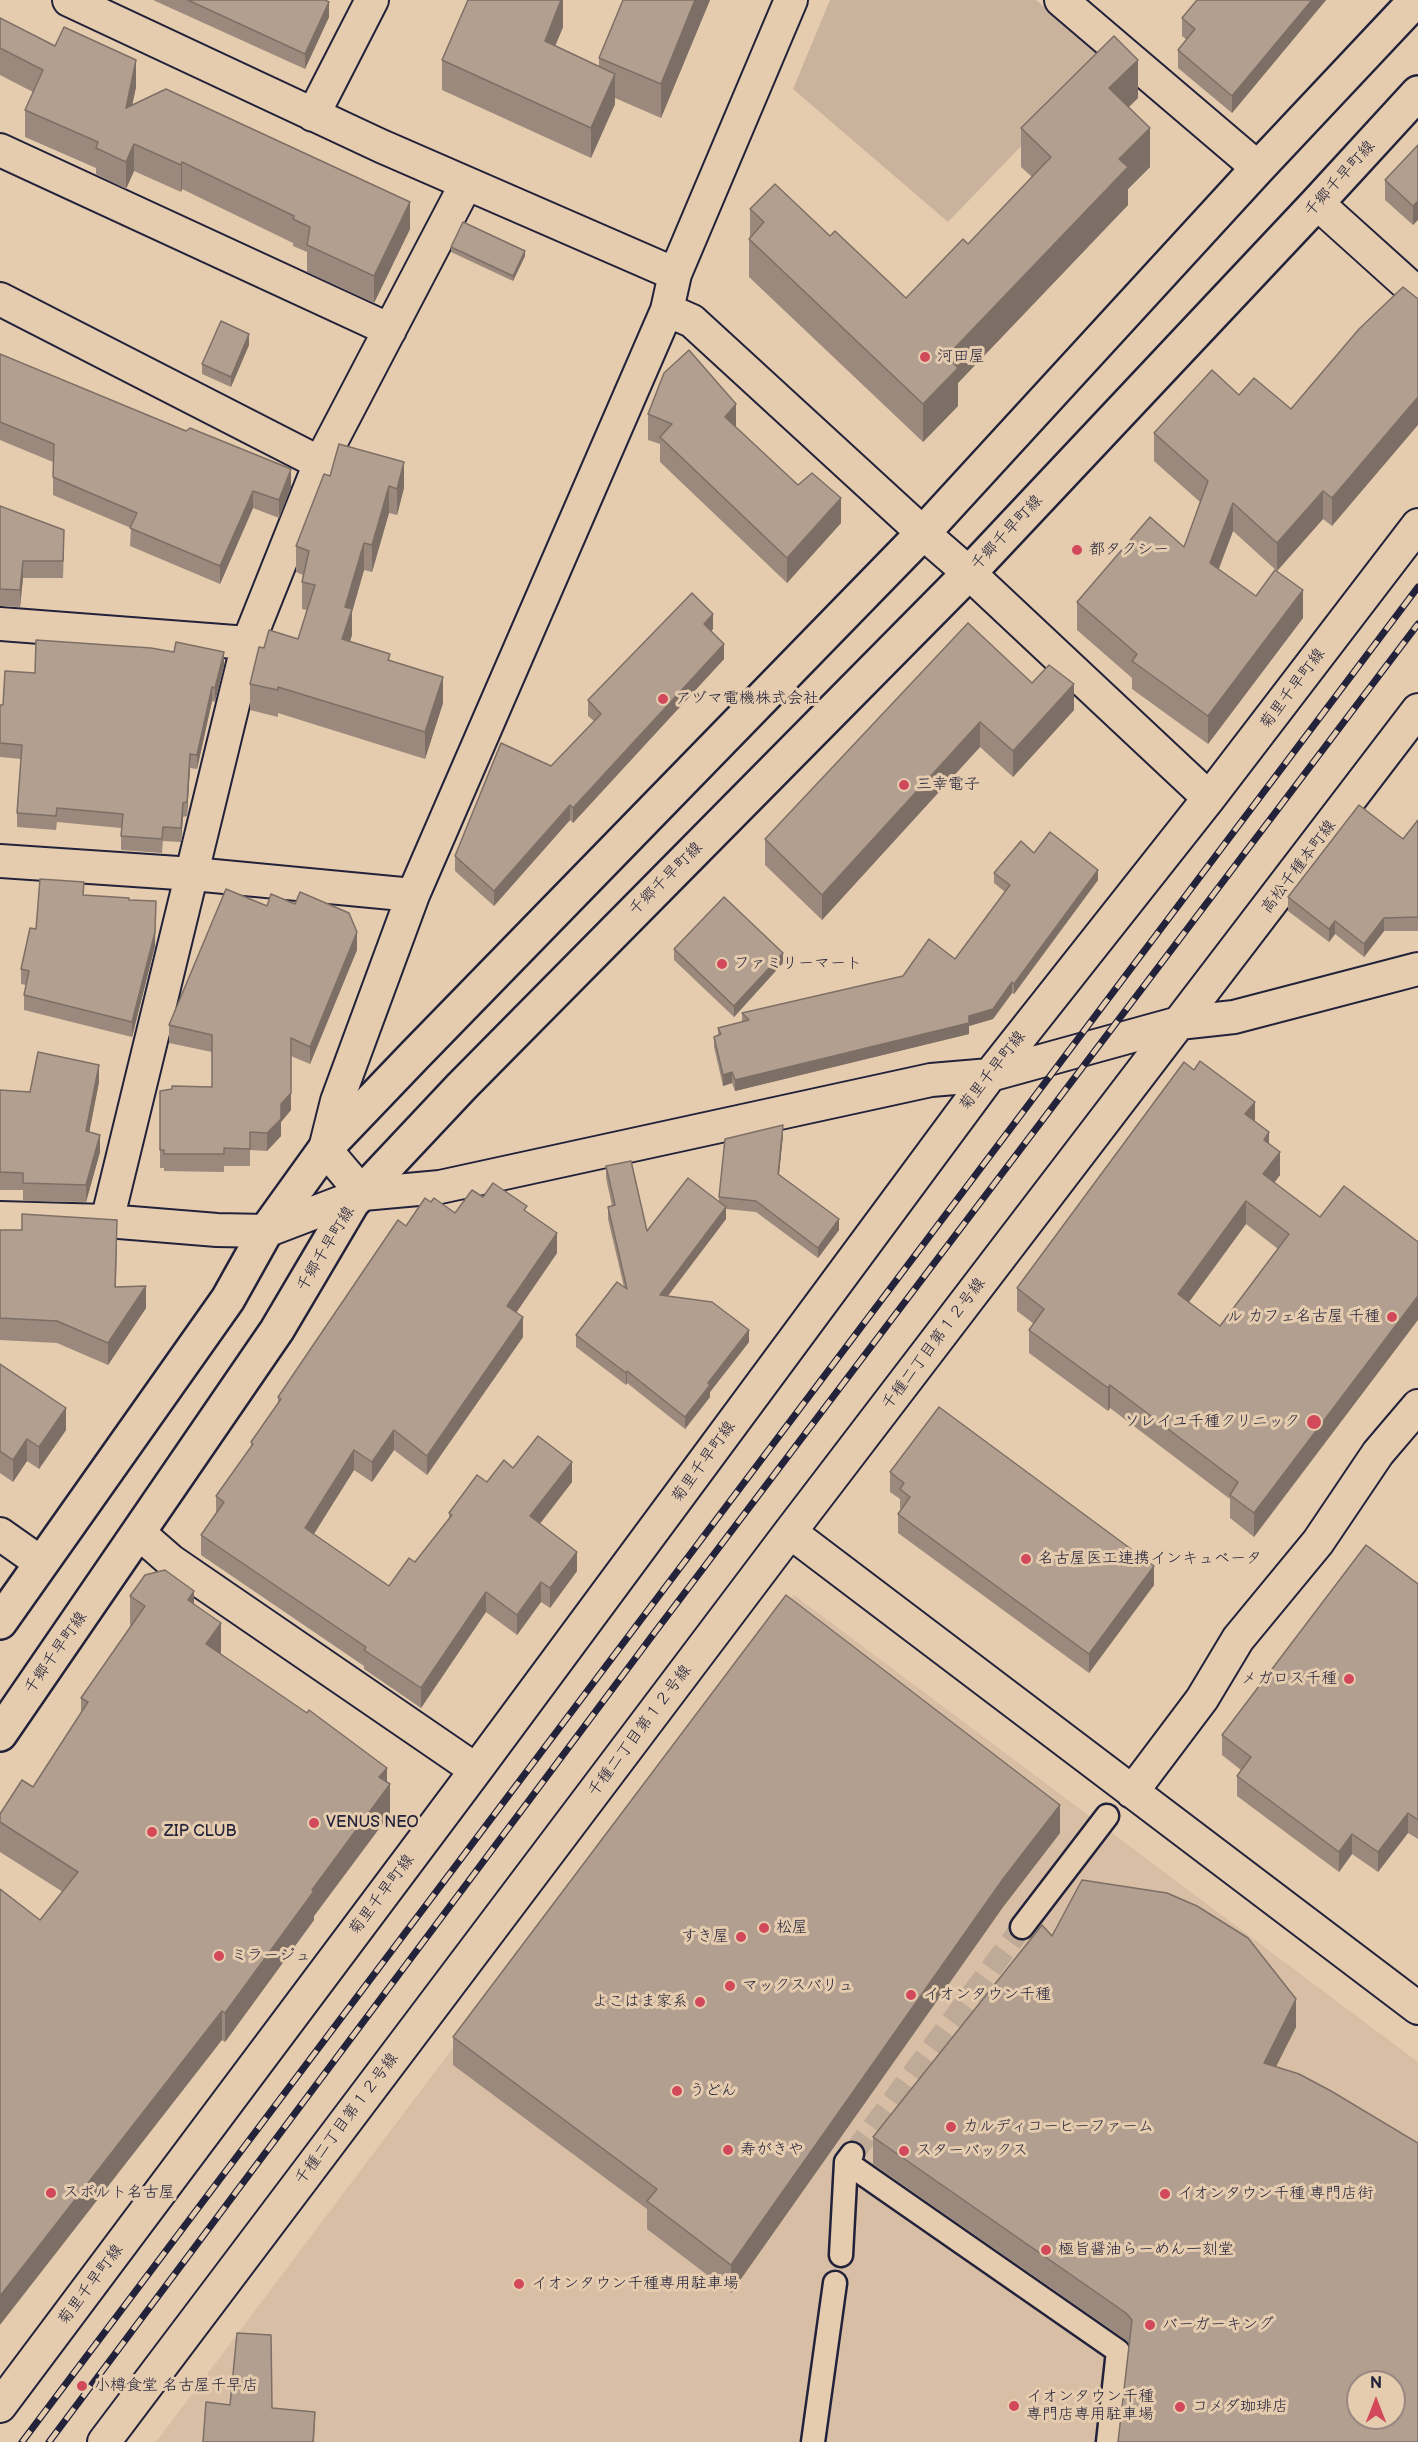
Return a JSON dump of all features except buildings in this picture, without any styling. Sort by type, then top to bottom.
[{"type":"street","points":[[69,0],[313,115],[675,274]]},
{"type":"street","points":[[313,115],[372,0]]},
{"type":"street","points":[[326,1149],[337,1101],[413,895],[667,310],[675,274],[791,0]]},
{"type":"street","points":[[1060,0],[1258,168]]},
{"type":"street","points":[[0,1622],[228,1299],[266,1231],[326,1149],[923,533],[1258,168],[1416,0]]},
{"type":"street","name":"千郷千早町線","points":[[0,1734],[277,1330],[352,1203],[363,1194],[462,1086],[969,573],[1418,93]]},
{"type":"street","points":[[0,150],[390,330]]},
{"type":"street","points":[[107,1221],[194,874],[248,643],[320,463],[466,184]]},
{"type":"street","points":[[1317,203],[1418,294]]},
{"type":"street","points":[[0,299],[320,463]]},
{"type":"street","points":[[667,310],[692,321],[969,573],[1209,798]]},
{"type":"street","name":"菊里千早町線","points":[[0,2406],[476,1770],[990,1075],[1209,798],[1418,525]]},
{"type":"street","points":[[0,624],[248,643]]},
{"type":"street","name":"高松千種本町線","points":[[1179,1023],[1418,710]]},
{"type":"street","points":[[0,861],[194,874],[413,895]]},
{"type":"street","points":[[0,1218],[107,1221],[217,1230],[266,1231],[363,1194],[440,1187],[931,1080],[990,1075],[1179,1023],[1234,1017],[1418,969]]},
{"type":"street","name":"千種二丁目第１２号線","points":[[104,2442],[790,1532],[1179,1023]]},
{"type":"street","points":[[326,1149],[363,1194]]},
{"type":"street","points":[[1131,1792],[1202,1700],[1238,1639],[1318,1542],[1378,1453],[1418,1406]]},
{"type":"street","points":[[790,1532],[1418,2008]]},
{"type":"street","points":[[138,1533],[171,1561],[476,1770]]},
{"type":"street","points":[[0,1534],[41,1563]]},
{"type":"street","points":[[1022,1927],[1107,1816]]},
{"type":"street","points":[[841,2255],[849,2158],[1118,2351],[1108,2442]]},
{"type":"street","points":[[813,2442],[835,2283]]},
{"type":"shaded area","points":[[830,0],[1036,0],[1105,59],[948,222],[793,89]]},
{"type":"shaded area","name":"イオンタウン千種","points":[[794,1595],[1418,2062],[1418,2442],[156,2442]]},
{"type":"tunnel","points":[[853,2154],[1022,1927]]},
{"type":"railway","points":[[22,2442],[1418,587]]},
{"type":"railway","points":[[49,2442],[655,1632],[1418,624]]},
{"type":"place","name":"河田屋","points":[[925,357]]},
{"type":"place","name":"都タクシー","points":[[1077,550]]},
{"type":"place","name":"アヅマ電機株式会社","points":[[663,699]]},
{"type":"place","name":"三幸電子","points":[[904,785]]},
{"type":"place","name":"ファミリーマート","points":[[722,964]]},
{"type":"place","name":"ル カフェ名古屋 千種","points":[[1392,1317]]},
{"type":"place","name":"ソレイユ千種クリニック","points":[[1314,1422]]},
{"type":"place","name":"名古屋医工連携インキュベータ","points":[[1026,1559]]},
{"type":"place","name":"メガロス千種","points":[[1349,1679]]},
{"type":"place","name":"VENUS NEO","points":[[314,1823]]},
{"type":"place","name":"ZIP CLUB","points":[[152,1832]]},
{"type":"place","name":"松屋","points":[[764,1928]]},
{"type":"place","name":"すき屋","points":[[741,1937]]},
{"type":"place","name":"ミラージュ","points":[[219,1956]]},
{"type":"place","name":"マックスバリュ","points":[[730,1986]]},
{"type":"place","name":"イオンタウン千種","points":[[911,1995]]},
{"type":"place","name":"よこはま家系","points":[[700,2002]]},
{"type":"place","name":"うどん","points":[[677,2091]]},
{"type":"place","name":"カルディコーヒーファーム","points":[[951,2127]]},
{"type":"place","name":"寿がきや","points":[[728,2150]]},
{"type":"place","name":"スターバックス","points":[[904,2151]]},
{"type":"place","name":"スポルト名古屋","points":[[51,2193]]},
{"type":"place","name":"イオンタウン千種 専門店街","points":[[1165,2194]]},
{"type":"place","name":"極旨醤油らーめん一刻堂","points":[[1046,2250]]},
{"type":"place","name":"イオンタウン千種専用駐車場","points":[[519,2284]]},
{"type":"place","name":"バーガーキング","points":[[1150,2325]]},
{"type":"place","name":"小樽食堂 名古屋千早店","points":[[82,2386]]},
{"type":"place","name":"イオンタウン千種 専門店専用駐車場","points":[[1014,2406]]},
{"type":"place","name":"コメダ珈琲店","points":[[1180,2407]]}]
